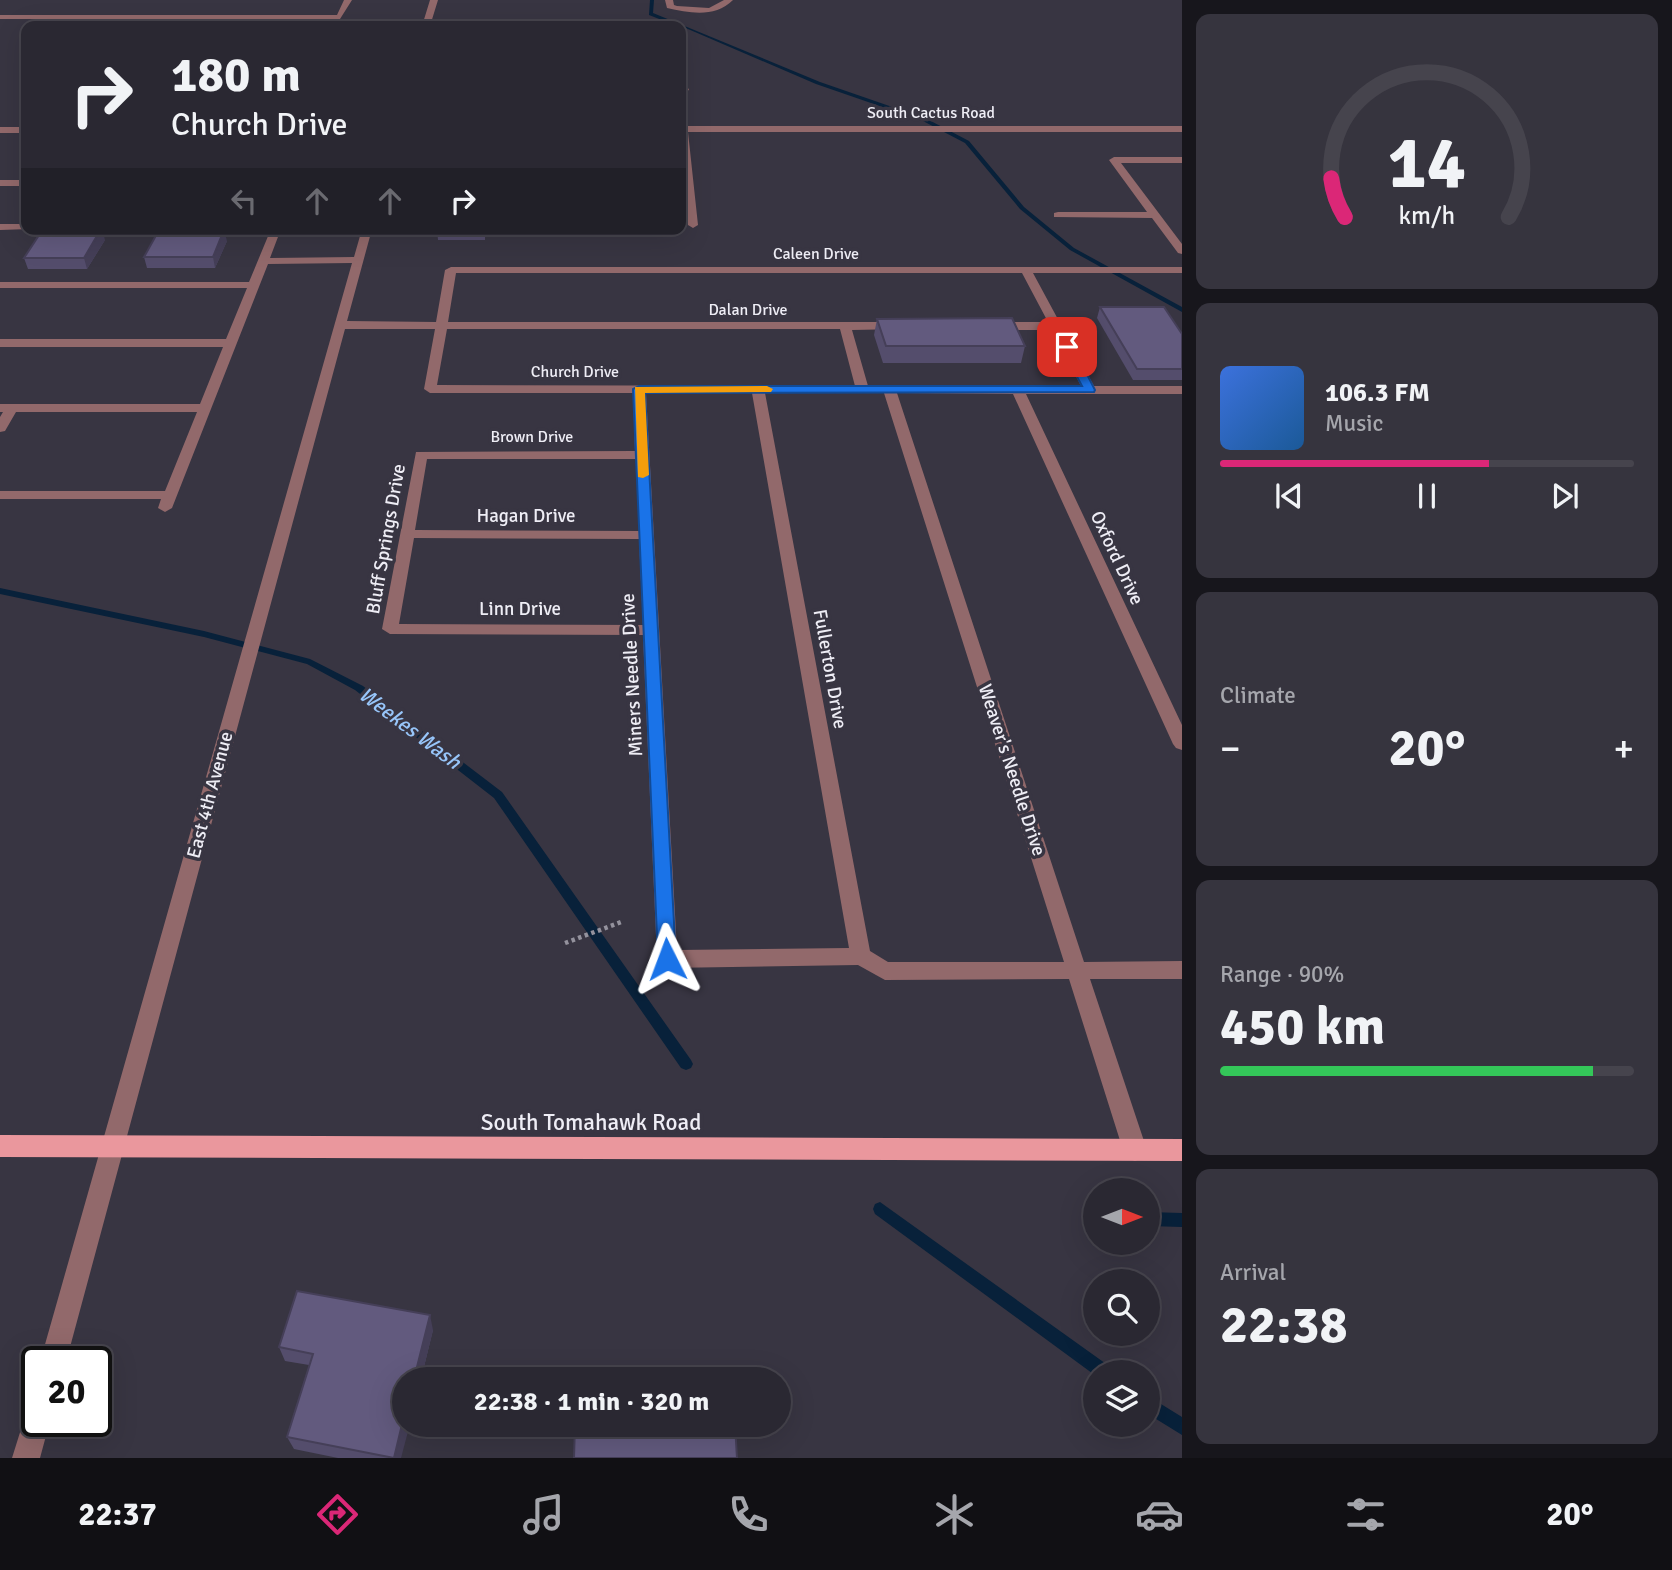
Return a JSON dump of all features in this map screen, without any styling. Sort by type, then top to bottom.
[{"type":"main road","name":"South Tomahawk Road","points":[[0,1146],[1182,1150]]},
{"type":"street","points":[[0,17],[340,17],[348,0]]},
{"type":"street","points":[[428,21],[434,0]]},
{"type":"street","points":[[669,0],[670,6],[681,9],[707,10],[723,6],[729,0]]},
{"type":"street","points":[[24,17],[33,8]]},
{"type":"street","name":"South Cactus Road","points":[[686,129],[1182,130]]},
{"type":"street","points":[[0,130],[21,130]]},
{"type":"street","points":[[1182,160],[1114,160],[1182,251]]},
{"type":"street","points":[[686,164],[693,225]]},
{"type":"street","points":[[0,183],[21,183]]},
{"type":"street","points":[[1058,215],[1156,215]]},
{"type":"street","points":[[0,228],[21,227]]},
{"type":"street","points":[[0,495],[168,501],[274,235]]},
{"type":"street","name":"East 4th Avenue","points":[[58,1346],[365,235]]},
{"type":"street","points":[[266,255],[360,255]]},
{"type":"street","name":"Caleen Drive","points":[[440,326],[450,270],[1182,270]]},
{"type":"street","points":[[1026,270],[1090,390]]},
{"type":"street","points":[[0,285],[254,285]]},
{"type":"street","name":"Dalan Drive","points":[[339,325],[911,326]]},
{"type":"street","name":"Church Drive","points":[[440,326],[429,389],[1182,390]]},
{"type":"street","points":[[845,326],[862,389]]},
{"type":"street","points":[[976,326],[1056,326]]},
{"type":"street","points":[[0,343],[230,343]]},
{"type":"street","name":"Miners Needle Drive","points":[[639,389],[667,959],[861,956]]},
{"type":"street","name":"Fullerton Drive","points":[[758,389],[861,956]]},
{"type":"street","name":"Weaver's Needle Drive","points":[[888,389],[1135,1150]]},
{"type":"street","name":"Oxford Drive","points":[[1018,390],[1182,744]]},
{"type":"street","points":[[0,428],[6,408],[205,408]]},
{"type":"street","name":"Brown Drive","points":[[421,455],[642,454]]},
{"type":"street","name":"Bluff Springs Drive","points":[[390,629],[421,455]]},
{"type":"street","name":"Hagan Drive","points":[[407,534],[646,536]]},
{"type":"street","name":"Linn Drive","points":[[390,629],[650,630]]},
{"type":"street","points":[[861,956],[885,971],[1182,970]]},
{"type":"street","points":[[26,1458],[32,1437]]},
{"type":"path","points":[[565,943],[624,921]]},
{"type":"building","points":[[39,235],[97,235],[84,258],[24,258]]},
{"type":"building","points":[[156,235],[222,235],[213,257],[144,257]]},
{"type":"building","points":[[1100,307],[1164,307],[1182,334],[1182,369],[1137,369]]},
{"type":"building","points":[[1012,318],[1025,346],[886,346],[877,319]]},
{"type":"building","points":[[297,1291],[430,1315],[417,1367],[392,1367],[392,1437],[399,1437],[394,1458],[287,1437],[313,1354],[279,1347]]},
{"type":"building","points":[[575,1437],[736,1437],[737,1458],[574,1458]]},
{"type":"waterway","points":[[652,0],[651,14],[668,21]]},
{"type":"waterway","points":[[686,28],[818,83],[925,120],[967,142],[1022,208],[1072,249],[1182,310]]},
{"type":"waterway","name":"Weekes Wash","points":[[0,591],[204,634],[310,662],[359,688],[498,795],[686,1064]]},
{"type":"waterway","points":[[880,1209],[1087,1360]]},
{"type":"waterway","name":"Weekes Wash","points":[[1160,1219],[1182,1220]]},
{"type":"waterway","points":[[1160,1412],[1182,1427]]},
{"type":"slow traffic","points":[[643,475],[639,389],[767,389]]},
{"type":"route","points":[[667,959],[639,389],[1090,390],[1067,347]]}]
